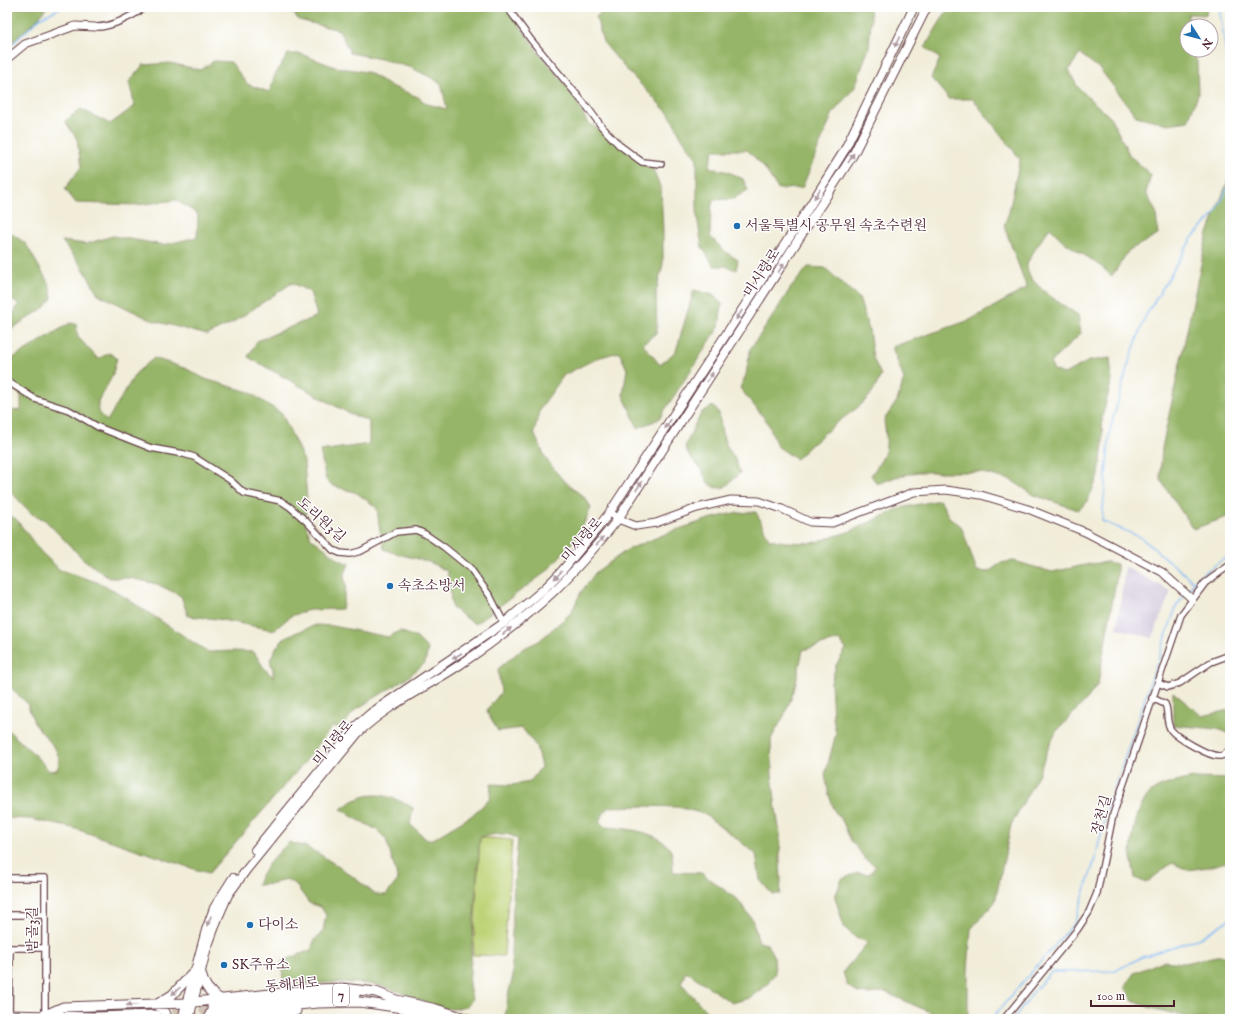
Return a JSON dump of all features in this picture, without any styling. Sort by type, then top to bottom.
[{"type":"main road","name":"미시령로","points":[[182,1019],[189,1002],[197,973],[206,930],[214,908],[222,894],[258,846],[350,732],[372,713],[504,623],[544,589],[561,572],[610,512],[798,225],[844,151],[914,7]]},
{"type":"main road","name":"미시령로","points":[[197,973],[218,918],[234,886],[247,868],[358,733],[367,724],[387,710],[459,666],[482,650],[533,610],[555,591],[618,519],[853,155],[927,7]]},
{"type":"main road","points":[[156,1004],[172,995],[197,973],[212,994],[220,999],[342,988],[376,992],[397,1003]]},
{"type":"main road","points":[[45,1017],[63,1007],[189,1002],[211,1010],[220,999]]},
{"type":"main road","name":"미시령로","points":[[189,1002],[189,1019]]},
{"type":"main road","name":"동해대로","points":[[211,1010],[318,1003],[397,1003],[436,1009],[468,1019]]},
{"type":"main road","points":[[224,1019],[308,1009],[383,1008],[397,1003]]},
{"type":"main road","name":"동해대로","points":[[397,1003],[450,1019]]},
{"type":"main road","points":[[156,1004],[162,1008],[166,1014],[165,1019]]},
{"type":"main road","points":[[8,1015],[96,1017],[156,1014]]},
{"type":"street","points":[[7,59],[26,44],[75,26],[102,28],[135,15],[144,7]]},
{"type":"street","points":[[507,7],[531,40],[588,108],[602,128],[619,145],[642,162],[661,164]]},
{"type":"street","name":"도리원3길","points":[[7,381],[35,399],[69,410],[98,427],[151,448],[194,457],[230,480],[244,493],[281,501],[306,521],[333,550],[340,553],[350,554],[361,551],[396,532],[416,530],[425,534],[470,568],[490,596],[504,623]]},
{"type":"street","points":[[610,512],[618,519],[636,526],[656,523],[698,508],[731,500],[759,501],[782,509],[810,522],[832,523],[914,492],[946,490],[981,495],[1028,509],[1085,532],[1162,572],[1191,598]]},
{"type":"street","name":"장천길","points":[[1004,1019],[1072,936],[1089,912],[1097,893],[1112,815],[1181,615],[1191,598],[1205,583],[1230,565]]},
{"type":"street","points":[[1158,683],[1168,687],[1180,683],[1210,662],[1230,655]]},
{"type":"street","points":[[1152,698],[1165,704],[1167,721],[1172,731],[1196,748],[1215,756],[1222,756],[1230,750]]},
{"type":"street","name":"밤골3길","points":[[7,878],[45,878],[45,1017]]},
{"type":"street","points":[[7,915],[45,915]]},
{"type":"street","points":[[8,1015],[9,948],[45,948]]},
{"type":"shaded area","points":[[1125,567],[1171,591],[1152,638],[1117,628]]},
{"type":"green space","points":[[7,7],[47,7],[38,19],[12,42],[7,42]]},
{"type":"green space","points":[[288,7],[507,7],[536,49],[573,94],[587,122],[638,154],[652,166],[661,189],[663,264],[656,292],[657,332],[643,344],[660,365],[676,351],[694,290],[713,295],[722,304],[719,327],[659,419],[638,428],[623,395],[627,369],[619,352],[597,358],[564,375],[540,409],[534,433],[546,459],[562,479],[586,499],[591,507],[579,535],[546,572],[475,624],[452,608],[447,571],[429,562],[384,549],[377,508],[357,493],[334,486],[326,480],[320,451],[369,444],[369,421],[350,414],[248,357],[257,341],[317,316],[310,292],[292,283],[232,323],[207,335],[151,320],[98,294],[83,268],[62,241],[86,244],[113,236],[164,245],[197,237],[198,214],[176,200],[138,205],[76,203],[65,189],[81,167],[77,139],[65,121],[81,109],[110,124],[135,106],[129,82],[143,65],[170,63],[200,70],[214,61],[231,62],[247,84],[269,92],[275,75],[288,54],[301,54],[335,67],[367,72],[391,86],[418,97],[427,104],[447,109],[441,83],[412,68],[381,59],[350,53],[339,30],[299,20]]},
{"type":"green space","points":[[606,7],[870,7],[871,18],[869,47],[855,87],[833,113],[802,188],[778,189],[763,166],[747,150],[714,150],[709,167],[728,172],[743,179],[748,190],[733,199],[713,200],[711,210],[710,236],[724,251],[738,260],[736,270],[725,266],[714,266],[702,247],[697,216],[697,159],[682,138],[670,115],[624,67],[603,42],[596,17]]},
{"type":"green space","points":[[949,7],[1207,7],[1206,15],[1188,14],[1188,18],[1179,18],[1179,58],[1196,58],[1197,62],[1198,95],[1188,121],[1168,124],[1136,116],[1100,69],[1080,54],[1069,70],[1077,86],[1111,118],[1130,156],[1151,175],[1146,193],[1156,212],[1158,235],[1129,250],[1112,276],[1098,264],[1064,242],[1050,228],[1033,252],[1027,265],[1028,272],[1032,279],[1039,286],[1078,315],[1081,333],[1050,363],[1054,370],[1064,374],[1089,361],[1110,358],[1112,380],[1102,417],[1103,444],[1099,475],[1087,502],[1078,510],[1034,495],[1011,480],[979,472],[918,472],[896,477],[877,484],[871,475],[884,455],[886,438],[884,420],[897,401],[904,379],[892,347],[970,320],[1027,288],[1004,226],[1009,212],[1020,159],[973,99],[949,99],[931,78],[940,59],[925,47]]},
{"type":"green space","points":[[1230,175],[1230,516],[1193,529],[1160,479],[1162,448],[1207,236]]},
{"type":"green space","points":[[7,230],[26,244],[50,286],[52,298],[45,307],[7,332],[7,320],[12,316],[19,304],[12,300],[7,302]]},
{"type":"green space","points":[[808,267],[825,268],[859,298],[869,330],[873,358],[881,375],[872,393],[861,405],[823,434],[796,459],[777,446],[768,423],[740,388],[746,375],[750,349],[790,289]]},
{"type":"green space","points":[[70,323],[76,324],[78,337],[98,359],[109,353],[117,358],[112,377],[98,401],[98,412],[107,421],[136,373],[154,358],[187,369],[205,379],[249,392],[282,414],[304,461],[307,499],[305,523],[311,538],[340,560],[349,564],[344,576],[346,586],[342,609],[309,610],[291,616],[274,630],[217,619],[188,616],[181,596],[157,584],[130,578],[109,578],[82,558],[45,520],[32,514],[7,488],[7,411],[21,410],[21,395],[10,387],[9,368],[13,358]]},
{"type":"green space","points":[[713,406],[719,413],[722,433],[740,473],[725,487],[716,488],[708,483],[701,469],[690,457],[685,447],[702,412]]},
{"type":"green space","points":[[940,500],[949,517],[961,526],[977,571],[989,572],[1000,563],[1014,561],[1052,572],[1090,564],[1107,562],[1117,564],[1117,575],[1098,684],[1087,699],[1056,732],[1038,775],[1011,825],[995,902],[971,929],[968,971],[968,1013],[964,1019],[945,1019],[885,992],[868,994],[858,993],[847,985],[843,972],[868,942],[856,938],[844,927],[835,897],[842,879],[857,873],[869,874],[876,866],[866,860],[850,839],[843,822],[835,812],[829,795],[825,775],[836,733],[833,718],[831,683],[836,665],[846,649],[839,640],[803,650],[794,691],[784,716],[771,739],[772,774],[780,834],[780,894],[772,894],[760,880],[756,854],[704,814],[678,807],[608,807],[599,821],[604,827],[621,828],[641,832],[659,839],[666,844],[671,851],[673,858],[673,872],[701,873],[738,900],[752,919],[759,942],[767,944],[774,957],[775,973],[767,985],[749,998],[732,1003],[686,971],[681,983],[712,1019],[507,1019],[505,1016],[513,976],[511,954],[514,883],[518,840],[505,834],[480,837],[469,986],[472,999],[466,1007],[451,1009],[433,1005],[381,986],[369,984],[283,984],[282,961],[311,950],[314,941],[323,931],[326,915],[321,907],[309,903],[295,884],[286,879],[273,884],[257,885],[266,867],[289,842],[306,847],[321,855],[375,894],[386,895],[398,880],[386,839],[377,830],[341,809],[359,798],[368,796],[377,795],[394,799],[413,808],[410,824],[427,840],[433,839],[471,816],[490,799],[491,784],[512,785],[530,782],[541,767],[536,746],[522,728],[498,731],[487,710],[501,692],[498,669],[522,649],[539,641],[571,613],[581,592],[596,572],[627,550],[670,532],[709,519],[734,513],[756,512],[769,539],[785,542],[813,543],[851,531],[900,508]]},
{"type":"green space","points":[[7,514],[16,519],[41,552],[60,570],[100,583],[117,592],[208,652],[254,652],[264,668],[273,677],[273,670],[270,660],[277,646],[287,636],[316,625],[333,626],[388,637],[400,631],[417,638],[428,649],[425,663],[407,678],[355,710],[342,727],[332,727],[304,763],[209,873],[73,828],[30,819],[7,818],[7,729],[34,754],[49,771],[57,770],[60,760],[55,748],[34,723],[27,703],[7,684]]},
{"type":"green space","points":[[1173,692],[1202,716],[1230,710],[1230,734],[1217,729],[1173,725]]},
{"type":"green space","points":[[1193,778],[1230,779],[1230,861],[1208,867],[1188,870],[1172,863],[1146,883],[1135,878],[1131,857],[1132,841],[1138,814],[1145,799],[1150,793],[1159,787]]},
{"type":"green space","points":[[480,837],[512,840],[504,956],[473,955]]},
{"type":"green space","points":[[1221,955],[1230,960],[1230,1019],[1194,1019],[1148,1007],[1133,1000],[1125,987],[1134,973],[1163,961],[1184,963]]},
{"type":"waterway","points":[[7,49],[40,18],[62,7]]},
{"type":"waterway","points":[[1219,7],[1230,77]]},
{"type":"waterway","points":[[1194,582],[1140,537],[1102,521],[1110,430],[1128,365],[1145,317],[1192,238],[1215,214],[1230,183]]},
{"type":"waterway","points":[[1188,591],[1199,576],[1230,555]]},
{"type":"waterway","points":[[992,1019],[1075,922],[1096,856],[1105,816],[1176,607],[1184,595]]},
{"type":"waterway","points":[[1014,1019],[1034,991],[1051,972],[1115,971],[1142,957],[1200,938],[1230,919]]},
{"type":"tunnel","points":[[159,1014],[212,1007]]},
{"type":"tunnel","points":[[188,1016],[210,1014]]},
{"type":"place","name":"서울특별시 공무원 속초수련원","points":[[737,226]]},
{"type":"place","name":"속초소방서","points":[[390,586]]},
{"type":"place","name":"다이소","points":[[250,925]]},
{"type":"place","name":"SK주유소","points":[[224,965]]}]
